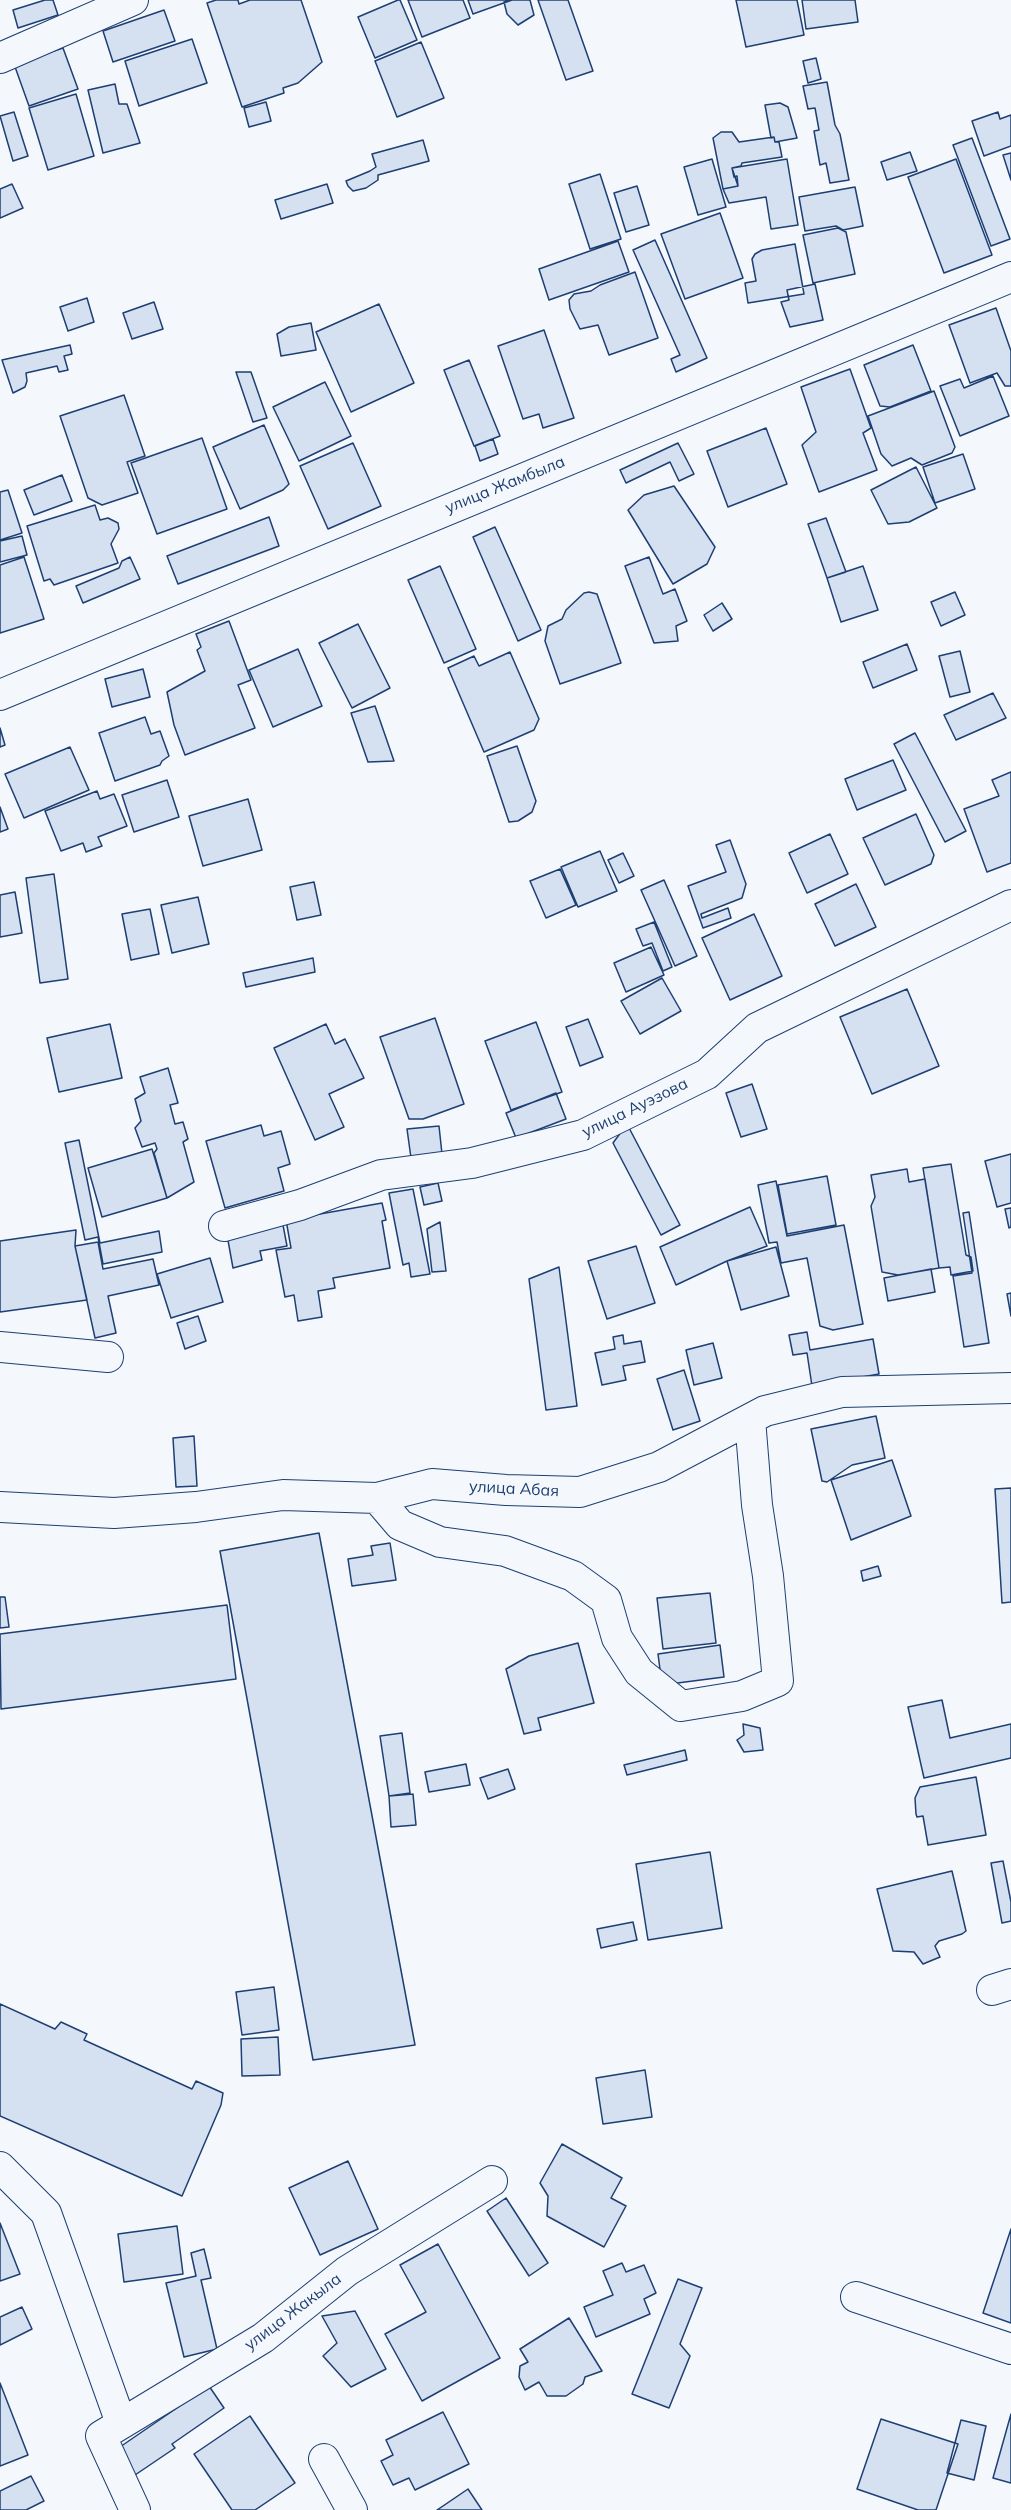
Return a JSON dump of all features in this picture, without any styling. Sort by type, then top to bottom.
[{"type":"street","points":[[0,58],[133,0]]},
{"type":"street","name":"улица Жамбыла","points":[[0,695],[1011,276]]},
{"type":"street","name":"улица Ауэзова","points":[[224,1226],[300,1205],[381,1175],[472,1163],[583,1135],[707,1074],[758,1028],[1011,905]]},
{"type":"street","points":[[0,1347],[108,1357]]},
{"type":"street","name":"улица Абая","points":[[0,1507],[114,1513],[196,1507],[284,1495],[377,1498],[432,1484],[506,1490],[580,1492],[659,1467],[765,1411],[842,1392],[1011,1388]]},
{"type":"street","points":[[377,1498],[400,1525],[440,1542],[505,1551],[573,1576],[606,1600],[617,1638],[639,1672],[681,1706],[742,1696],[778,1681],[750,1419]]},
{"type":"street","points":[[0,2167],[46,2213],[121,2423]]},
{"type":"street","name":"улица Жакыла","points":[[135,2510],[101,2436],[263,2338],[347,2271],[492,2181]]},
{"type":"street","points":[[856,2297],[1011,2349]]},
{"type":"street","points":[[324,2459],[352,2510]]},
{"type":"building","points":[[45,0],[53,0],[58,15],[18,28],[13,10]]},
{"type":"building","points":[[216,0],[238,0],[239,4],[250,0],[301,0],[322,62],[298,83],[283,88],[284,93],[242,107],[207,3]]},
{"type":"building","points":[[400,0],[417,40],[375,58],[358,17]]},
{"type":"building","points":[[408,0],[463,0],[470,18],[422,37]]},
{"type":"building","points":[[468,0],[512,0],[473,14]]},
{"type":"building","points":[[530,0],[534,15],[518,25],[507,14],[504,2]]},
{"type":"building","points":[[538,0],[568,0],[593,71],[566,80]]},
{"type":"building","points":[[736,0],[797,0],[804,35],[746,47]]},
{"type":"building","points":[[802,0],[855,0],[858,22],[806,29]]},
{"type":"building","points":[[164,10],[175,41],[113,62],[103,31]]},
{"type":"building","points":[[192,39],[207,83],[139,106],[125,61]]},
{"type":"building","points":[[421,42],[444,98],[397,117],[375,61]]},
{"type":"building","points":[[63,48],[78,89],[29,106],[14,64]]},
{"type":"building","points":[[816,58],[821,79],[808,83],[803,61]]},
{"type":"building","points":[[827,82],[849,180],[830,183],[826,163],[820,165],[814,131],[819,130],[815,108],[808,109],[803,86]]},
{"type":"building","points":[[115,84],[119,104],[127,104],[140,143],[103,153],[88,90]]},
{"type":"building","points":[[76,94],[94,156],[48,170],[29,108]]},
{"type":"building","points":[[266,102],[271,121],[249,127],[244,108]]},
{"type":"building","points":[[780,103],[788,107],[797,138],[775,142],[774,137],[771,138],[765,105]]},
{"type":"building","points":[[14,112],[28,156],[13,161],[0,116]]},
{"type":"building","points":[[998,112],[1000,119],[1011,115],[1011,146],[984,156],[972,121]]},
{"type":"building","points":[[721,132],[732,132],[739,142],[774,137],[775,142],[779,142],[782,157],[742,163],[741,166],[732,168],[738,186],[723,189],[713,138]]},
{"type":"building","points":[[972,138],[1010,239],[991,246],[953,145]]},
{"type":"building","points":[[423,140],[429,161],[378,175],[378,180],[366,188],[353,191],[348,186],[346,181],[376,167],[372,154]]},
{"type":"building","points":[[910,152],[917,171],[887,180],[881,162]]},
{"type":"building","points":[[1011,153],[1011,180],[1003,155]]},
{"type":"building","points":[[712,159],[726,207],[698,215],[684,167]]},
{"type":"building","points":[[787,159],[798,225],[771,229],[766,197],[729,203],[723,189],[738,186],[737,176],[734,177],[732,168]]},
{"type":"building","points":[[956,159],[992,255],[944,273],[908,177]]},
{"type":"building","points":[[600,174],[621,239],[590,249],[569,184]]},
{"type":"building","points":[[12,184],[23,208],[0,218],[0,189]]},
{"type":"building","points":[[327,184],[333,203],[281,219],[275,200]]},
{"type":"building","points":[[637,186],[649,225],[626,232],[614,193]]},
{"type":"building","points":[[855,187],[863,226],[843,230],[836,226],[805,231],[799,197]]},
{"type":"building","points":[[720,213],[743,278],[685,299],[661,234]]},
{"type":"building","points":[[838,228],[846,232],[855,274],[813,283],[803,235]]},
{"type":"building","points":[[655,240],[707,358],[676,372],[671,359],[680,355],[633,250]]},
{"type":"building","points":[[618,241],[629,272],[549,300],[539,269]]},
{"type":"building","points":[[795,244],[804,294],[748,303],[745,283],[756,281],[752,259],[755,254],[762,250]]},
{"type":"building","points":[[635,272],[658,338],[609,355],[598,325],[580,329],[570,309],[569,300],[574,294],[591,291],[600,285]]},
{"type":"building","points":[[815,284],[823,320],[790,327],[781,302],[789,300],[787,290]]},
{"type":"building","points":[[87,298],[94,322],[68,331],[60,307]]},
{"type":"building","points":[[154,302],[163,329],[132,339],[123,313]]},
{"type":"building","points":[[379,304],[414,383],[351,412],[316,332]]},
{"type":"building","points":[[996,308],[1011,351],[1011,386],[1005,386],[997,373],[970,383],[949,325]]},
{"type":"building","points":[[311,323],[316,350],[281,356],[277,334],[289,327]]},
{"type":"building","points":[[544,330],[574,418],[543,428],[539,414],[523,419],[498,346]]},
{"type":"building","points":[[70,345],[72,354],[64,356],[68,370],[59,372],[57,366],[26,373],[25,387],[13,393],[2,360]]},
{"type":"building","points":[[913,345],[931,391],[890,407],[880,406],[864,365]]},
{"type":"building","points":[[469,360],[500,436],[474,446],[444,370]]},
{"type":"building","points":[[850,369],[871,428],[863,433],[877,470],[819,492],[802,445],[816,432],[801,387]]},
{"type":"building","points":[[236,372],[251,372],[267,418],[253,422]]},
{"type":"building","points":[[993,376],[1009,416],[960,436],[940,386],[960,379],[964,388]]},
{"type":"building","points":[[325,382],[351,436],[299,461],[273,407]]},
{"type":"building","points":[[934,391],[955,447],[952,453],[922,465],[911,458],[892,466],[881,454],[868,416]]},
{"type":"building","points":[[124,395],[145,456],[127,462],[138,493],[102,505],[88,498],[60,416]]},
{"type":"building","points":[[264,425],[289,484],[283,490],[240,509],[213,447]]},
{"type":"building","points":[[766,428],[787,484],[728,507],[707,451]]},
{"type":"building","points":[[202,438],[227,509],[157,534],[131,463]]},
{"type":"building","points":[[493,439],[498,454],[480,461],[475,446]]},
{"type":"building","points":[[353,443],[381,506],[328,529],[300,466]]},
{"type":"building","points":[[678,443],[694,474],[679,481],[670,462],[626,483],[620,470]]},
{"type":"building","points":[[963,454],[975,489],[935,503],[923,467]]},
{"type":"building","points":[[916,467],[937,508],[909,522],[888,524],[871,490]]},
{"type":"building","points":[[62,475],[72,501],[34,515],[24,490]]},
{"type":"building","points":[[674,486],[715,547],[707,564],[673,584],[628,510],[644,495]]},
{"type":"building","points":[[8,490],[22,533],[0,540],[0,492]]},
{"type":"building","points":[[95,505],[100,520],[108,518],[118,523],[119,529],[111,544],[118,563],[54,585],[50,579],[44,581],[27,526]]},
{"type":"building","points":[[269,517],[279,546],[178,584],[167,556]]},
{"type":"building","points":[[826,518],[846,572],[827,578],[808,524]]},
{"type":"building","points":[[495,527],[541,630],[518,641],[473,537]]},
{"type":"building","points":[[22,536],[27,555],[0,562],[0,541]]},
{"type":"building","points":[[24,557],[44,619],[0,633],[0,565]]},
{"type":"building","points":[[130,557],[140,579],[83,603],[76,586],[119,568],[122,561]]},
{"type":"building","points":[[649,557],[663,594],[675,589],[687,621],[676,626],[678,641],[654,643],[625,566]]},
{"type":"building","points":[[440,566],[476,649],[444,663],[408,580]]},
{"type":"building","points":[[863,566],[878,610],[841,622],[827,578]]},
{"type":"building","points":[[955,592],[965,615],[941,626],[931,602]]},
{"type":"building","points":[[584,593],[597,594],[621,663],[560,684],[545,641],[548,626],[562,619],[566,610]]},
{"type":"building","points":[[722,603],[732,619],[713,631],[704,615]]},
{"type":"building","points":[[229,621],[251,680],[238,685],[255,728],[185,755],[174,725],[167,692],[205,671],[197,650],[201,647],[196,634]]},
{"type":"building","points":[[358,624],[390,688],[352,708],[319,643]]},
{"type":"building","points":[[907,644],[917,670],[873,688],[863,662]]},
{"type":"building","points":[[298,649],[322,706],[273,727],[249,670]]},
{"type":"building","points":[[960,651],[970,692],[950,697],[939,656]]},
{"type":"building","points":[[510,652],[539,719],[534,730],[484,752],[448,668],[474,656],[479,666]]},
{"type":"building","points":[[143,669],[150,697],[112,707],[105,679]]},
{"type":"building","points":[[993,693],[1006,718],[956,740],[944,715]]},
{"type":"building","points":[[375,706],[394,761],[368,762],[351,713]]},
{"type":"building","points":[[145,717],[151,734],[160,731],[169,756],[160,765],[115,781],[99,733]]},
{"type":"building","points":[[0,728],[5,745],[0,747]]},
{"type":"building","points":[[915,733],[966,831],[945,842],[894,744]]},
{"type":"building","points":[[517,746],[536,801],[532,812],[518,821],[509,822],[487,756]]},
{"type":"building","points":[[70,747],[89,790],[24,818],[5,774]]},
{"type":"building","points":[[893,760],[906,790],[857,810],[845,779]]},
{"type":"building","points":[[1011,772],[1011,863],[987,872],[964,809],[999,796],[992,780]]},
{"type":"building","points":[[167,780],[179,817],[134,832],[122,795]]},
{"type":"building","points":[[97,791],[100,799],[114,794],[127,826],[98,837],[102,846],[86,852],[83,843],[61,851],[45,811]]},
{"type":"building","points":[[248,799],[262,850],[203,866],[189,816]]},
{"type":"building","points":[[0,807],[8,829],[0,832]]},
{"type":"building","points":[[916,814],[934,855],[931,864],[885,885],[863,838]]},
{"type":"building","points":[[830,834],[848,874],[807,893],[789,853]]},
{"type":"building","points":[[730,840],[746,884],[742,898],[701,914],[702,918],[728,908],[731,918],[703,928],[688,886],[726,872],[716,845]]},
{"type":"building","points":[[600,851],[617,891],[578,907],[561,867]]},
{"type":"building","points":[[623,853],[634,876],[619,883],[608,860]]},
{"type":"building","points":[[560,869],[576,905],[546,918],[530,881]]},
{"type":"building","points":[[54,874],[68,979],[40,983],[26,878]]},
{"type":"building","points":[[664,880],[697,956],[675,966],[641,890]]},
{"type":"building","points":[[314,882],[321,915],[297,920],[290,887]]},
{"type":"building","points":[[856,884],[876,927],[835,946],[815,904]]},
{"type":"building","points":[[15,892],[22,933],[0,937],[0,895]]},
{"type":"building","points":[[198,897],[209,944],[172,953],[161,905]]},
{"type":"building","points":[[150,909],[159,954],[131,960],[122,914]]},
{"type":"building","points":[[754,914],[782,976],[730,1000],[702,938]]},
{"type":"building","points":[[654,922],[672,967],[663,971],[652,943],[643,946],[636,929]]},
{"type":"building","points":[[651,947],[664,975],[626,992],[614,963]]},
{"type":"building","points":[[313,958],[315,972],[246,987],[243,973]]},
{"type":"building","points":[[662,978],[681,1011],[640,1034],[621,1001]]},
{"type":"building","points":[[907,989],[939,1066],[872,1094],[840,1017]]},
{"type":"building","points":[[435,1018],[464,1104],[423,1119],[409,1119],[380,1037]]},
{"type":"building","points":[[588,1019],[603,1057],[580,1066],[566,1027]]},
{"type":"building","points":[[536,1022],[562,1092],[511,1110],[485,1041]]},
{"type":"building","points":[[110,1024],[122,1078],[59,1092],[47,1038]]},
{"type":"building","points":[[326,1024],[335,1044],[345,1039],[364,1078],[329,1094],[344,1127],[315,1140],[274,1048]]},
{"type":"building","points":[[168,1068],[178,1103],[170,1105],[175,1124],[183,1122],[188,1139],[183,1142],[194,1182],[167,1198],[154,1153],[157,1149],[155,1143],[142,1147],[135,1128],[141,1121],[135,1099],[145,1093],[140,1077]]},
{"type":"building","points":[[752,1084],[767,1129],[741,1137],[726,1093]]},
{"type":"building","points":[[556,1093],[566,1119],[516,1138],[506,1113]]},
{"type":"building","points":[[627,1124],[680,1225],[661,1235],[613,1143]]},
{"type":"building","points":[[261,1125],[264,1136],[281,1131],[290,1164],[278,1168],[284,1191],[225,1208],[206,1141]]},
{"type":"building","points":[[439,1126],[442,1154],[411,1158],[407,1129]]},
{"type":"building","points":[[79,1140],[100,1243],[159,1231],[162,1252],[103,1264],[98,1237],[85,1240],[65,1143]]},
{"type":"building","points":[[152,1149],[167,1198],[102,1217],[88,1168]]},
{"type":"building","points":[[1011,1154],[1011,1203],[997,1207],[985,1161]]},
{"type":"building","points":[[951,1164],[966,1255],[971,1257],[973,1271],[951,1275],[950,1267],[939,1268],[923,1168]]},
{"type":"building","points":[[907,1169],[909,1182],[925,1179],[939,1268],[898,1275],[882,1272],[871,1206],[875,1197],[871,1175]]},
{"type":"building","points":[[827,1176],[836,1225],[787,1234],[778,1185]]},
{"type":"building","points":[[776,1181],[787,1236],[844,1225],[863,1324],[833,1330],[820,1326],[807,1258],[781,1263],[777,1242],[769,1243],[758,1185]]},
{"type":"building","points":[[438,1183],[442,1201],[424,1205],[420,1187]]},
{"type":"building","points":[[413,1189],[430,1274],[411,1277],[409,1263],[403,1265],[389,1193]]},
{"type":"building","points":[[382,1203],[386,1220],[382,1221],[390,1268],[333,1278],[335,1288],[318,1291],[322,1317],[298,1321],[294,1295],[285,1297],[276,1250],[291,1248],[286,1220]]},
{"type":"building","points":[[750,1207],[767,1246],[727,1261],[676,1285],[660,1247]]},
{"type":"building","points":[[1011,1208],[1011,1227],[1009,1228],[1005,1209]]},
{"type":"building","points":[[969,1212],[989,1343],[964,1347],[953,1276],[972,1273],[963,1213]]},
{"type":"building","points":[[440,1222],[446,1271],[432,1272],[427,1229]]},
{"type":"building","points":[[283,1225],[287,1246],[260,1251],[262,1260],[233,1268],[227,1235]]},
{"type":"building","points":[[76,1230],[75,1246],[87,1300],[0,1312],[0,1241]]},
{"type":"building","points":[[98,1242],[103,1269],[153,1259],[159,1285],[108,1296],[116,1333],[95,1338],[75,1246]]},
{"type":"building","points":[[636,1246],[655,1303],[607,1319],[588,1261]]},
{"type":"building","points":[[776,1247],[789,1296],[741,1310],[727,1261]]},
{"type":"building","points":[[210,1258],[223,1302],[171,1318],[157,1274]]},
{"type":"building","points":[[559,1267],[577,1406],[546,1410],[529,1279]]},
{"type":"building","points":[[931,1269],[935,1292],[888,1301],[884,1278]]},
{"type":"building","points":[[1011,1293],[1011,1316],[1007,1294]]},
{"type":"building","points":[[198,1316],[206,1341],[185,1349],[177,1323]]},
{"type":"building","points":[[807,1332],[810,1350],[873,1339],[879,1374],[812,1386],[807,1353],[793,1355],[789,1335]]},
{"type":"building","points":[[623,1335],[624,1344],[641,1341],[645,1362],[623,1366],[626,1380],[602,1385],[595,1353],[615,1349],[613,1337]]},
{"type":"building","points":[[713,1343],[722,1378],[694,1385],[686,1350]]},
{"type":"building","points":[[684,1370],[700,1421],[673,1430],[657,1379]]},
{"type":"building","points":[[876,1416],[885,1458],[852,1465],[827,1482],[822,1481],[811,1429]]},
{"type":"building","points":[[194,1436],[197,1486],[176,1487],[173,1438]]},
{"type":"building","points":[[892,1460],[911,1516],[851,1540],[831,1480]]},
{"type":"building","points":[[1011,1488],[1011,1602],[1002,1603],[995,1489]]},
{"type":"building","points":[[319,1533],[415,2045],[313,2060],[220,1551]]},
{"type":"building","points":[[390,1543],[396,1580],[352,1586],[348,1559],[373,1555],[371,1546]]},
{"type":"building","points":[[878,1566],[881,1576],[863,1581],[861,1571]]},
{"type":"building","points":[[710,1593],[716,1643],[663,1649],[657,1598]]},
{"type":"building","points":[[0,1597],[5,1597],[9,1627],[0,1628]]},
{"type":"building","points":[[227,1605],[236,1679],[1,1709],[0,1634]]},
{"type":"building","points":[[578,1643],[594,1703],[538,1718],[541,1730],[524,1734],[506,1669],[529,1656]]},
{"type":"building","points":[[720,1645],[724,1677],[662,1685],[658,1654]]},
{"type":"building","points":[[942,1700],[950,1738],[1011,1724],[1011,1758],[924,1778],[908,1707]]},
{"type":"building","points":[[743,1724],[760,1728],[763,1750],[744,1752],[737,1740],[744,1735]]},
{"type":"building","points":[[402,1733],[410,1793],[389,1796],[380,1736]]},
{"type":"building","points":[[685,1750],[687,1760],[627,1775],[624,1765]]},
{"type":"building","points":[[466,1764],[470,1785],[429,1792],[425,1772]]},
{"type":"building","points":[[508,1769],[515,1789],[488,1799],[480,1778]]},
{"type":"building","points":[[976,1777],[986,1835],[928,1845],[923,1816],[917,1817],[916,1814],[915,1798],[920,1787]]},
{"type":"building","points":[[413,1794],[416,1825],[391,1827],[389,1796]]},
{"type":"building","points":[[710,1852],[722,1928],[648,1940],[636,1864]]},
{"type":"building","points":[[1003,1861],[1011,1902],[1011,1921],[1002,1923],[991,1863]]},
{"type":"building","points":[[952,1871],[966,1931],[939,1941],[935,1946],[940,1957],[923,1964],[914,1952],[893,1951],[877,1889]]},
{"type":"building","points":[[633,1922],[637,1940],[601,1948],[597,1929]]},
{"type":"building","points":[[274,1987],[279,2030],[242,2035],[236,1992]]},
{"type":"building","points":[[0,2004],[55,2029],[61,2022],[87,2034],[84,2040],[192,2089],[196,2081],[223,2093],[221,2105],[182,2196],[0,2116]]},
{"type":"building","points":[[278,2037],[280,2075],[242,2076],[241,2039]]},
{"type":"building","points":[[645,2070],[652,2117],[603,2124],[596,2078]]},
{"type":"building","points":[[562,2144],[622,2178],[611,2198],[626,2206],[604,2247],[547,2216],[548,2196],[540,2183]]},
{"type":"building","points":[[348,2161],[378,2229],[320,2255],[289,2188]]},
{"type":"building","points":[[506,2198],[548,2263],[529,2276],[487,2211]]},
{"type":"building","points":[[0,2223],[20,2274],[0,2281]]},
{"type":"building","points":[[177,2226],[183,2274],[124,2282],[118,2234]]},
{"type":"building","points":[[1011,2229],[1011,2323],[983,2313]]},
{"type":"building","points":[[438,2244],[500,2358],[422,2401],[385,2334],[426,2312],[400,2265]]},
{"type":"building","points":[[204,2249],[211,2278],[201,2280],[217,2349],[184,2357],[166,2283],[196,2276],[191,2253]]},
{"type":"building","points":[[622,2263],[626,2272],[644,2265],[656,2293],[644,2299],[650,2314],[596,2337],[584,2307],[613,2295],[603,2271]]},
{"type":"building","points":[[678,2279],[702,2288],[680,2344],[690,2356],[669,2408],[632,2394]]},
{"type":"building","points":[[22,2307],[32,2329],[0,2345],[0,2317]]},
{"type":"building","points":[[355,2311],[386,2369],[351,2387],[323,2356],[337,2343],[322,2316]]},
{"type":"building","points":[[569,2318],[602,2371],[585,2377],[583,2384],[566,2396],[547,2396],[539,2382],[525,2390],[519,2377],[520,2366],[528,2362],[520,2349]]},
{"type":"building","points":[[0,2383],[28,2455],[0,2466]]},
{"type":"building","points":[[209,2386],[224,2408],[172,2444],[175,2448],[135,2475],[117,2449]]},
{"type":"building","points":[[443,2412],[469,2464],[415,2490],[409,2478],[393,2485],[381,2461],[393,2455],[386,2440]]},
{"type":"building","points":[[1011,2414],[1011,2483],[993,2478]]},
{"type":"building","points":[[250,2416],[295,2483],[255,2510],[232,2510],[194,2454]]},
{"type":"building","points":[[881,2419],[958,2444],[936,2510],[918,2510],[857,2489]]},
{"type":"building","points":[[961,2420],[986,2426],[974,2480],[947,2473]]},
{"type":"building","points":[[31,2476],[44,2501],[26,2510],[0,2510],[0,2491]]},
{"type":"building","points":[[468,2489],[482,2510],[437,2510]]}]
